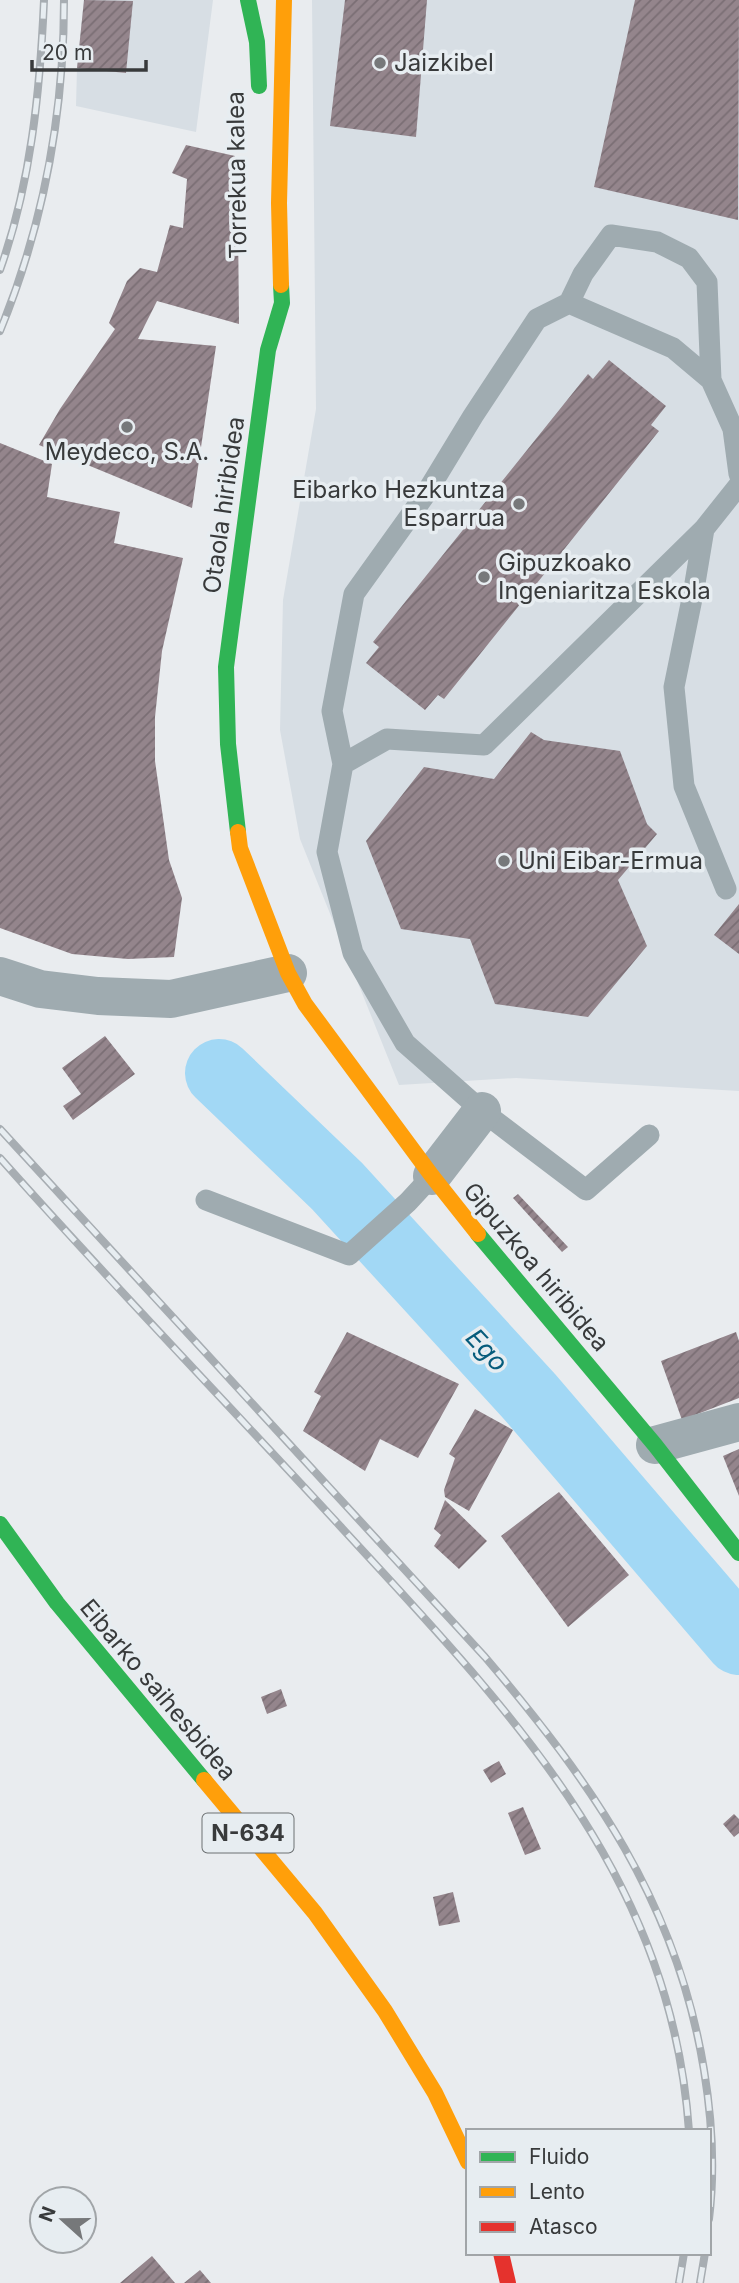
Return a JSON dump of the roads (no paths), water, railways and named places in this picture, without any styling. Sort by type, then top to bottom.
[{"type":"main road","name":"Torrekua kalea","points":[[248,0],[257,42],[259,104]]},
{"type":"main road","name":"Otaola hiribidea","points":[[284,0],[279,190],[282,303],[268,350],[226,667],[228,744],[240,848],[297,988]]},
{"type":"main road","points":[[265,312],[268,350]]},
{"type":"main road","name":"Gipuzkoa hiribidea","points":[[297,988],[420,1189],[502,1264],[655,1444],[739,1553]]},
{"type":"main road","name":"Eibarko saihesbidea","points":[[0,1524],[57,1603],[315,1913],[385,2011],[435,2094],[466,2158]]},
{"type":"main road","points":[[501,2255],[508,2283]]},
{"type":"street","points":[[0,976],[52,990],[98,996],[171,999],[297,988]]},
{"type":"street","points":[[420,1189],[482,1111]]},
{"type":"street","points":[[655,1444],[739,1422]]},
{"type":"lane","points":[[649,1135],[586,1190],[482,1111],[405,1043],[352,953],[327,852],[344,764],[332,711],[354,593],[425,495],[537,319],[569,303],[583,274],[611,235],[657,242],[690,258],[707,282],[711,380],[733,429],[739,474]]},
{"type":"lane","points":[[569,303],[673,348],[711,380]]},
{"type":"lane","points":[[344,764],[387,739],[484,745],[704,529],[739,485]]},
{"type":"lane","points":[[704,529],[674,687],[684,786],[726,889]]},
{"type":"lane","points":[[206,1200],[349,1255],[420,1189]]},
{"type":"waterway","name":"Ego","points":[[219,1073],[337,1186],[529,1396],[739,1641]]},
{"type":"railway","points":[[0,270],[19,204],[32,136],[44,0]]},
{"type":"railway","points":[[0,331],[28,251],[48,168],[60,85],[64,0]]},
{"type":"railway","points":[[0,1129],[485,1657],[561,1751],[594,1799],[651,1899],[673,1953],[691,2009],[709,2107],[711,2194]]},
{"type":"railway","points":[[0,1158],[462,1660],[519,1729],[570,1799],[614,1873],[650,1953],[676,2038],[689,2129]]},
{"type":"railway","points":[[679,2283],[684,2255]]},
{"type":"railway","points":[[700,2283],[705,2255]]},
{"type":"place","name":"Jaizkibel","points":[[380,63]]},
{"type":"place","name":"Meydeco, S.A.","points":[[127,427]]},
{"type":"place","name":"Eibarko Hezkuntza Esparrua","points":[[519,504]]},
{"type":"place","name":"Gipuzkoako Ingeniaritza Eskola","points":[[484,577]]},
{"type":"place","name":"Uni Eibar-Ermua","points":[[504,861]]}]
